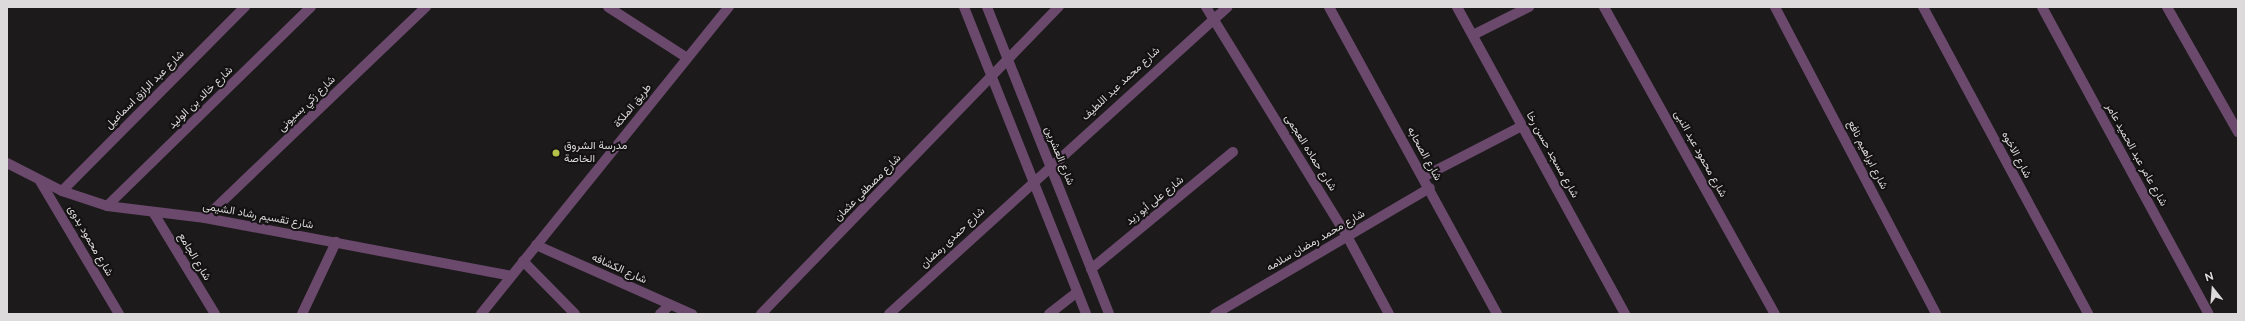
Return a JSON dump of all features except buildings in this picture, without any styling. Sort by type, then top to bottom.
[{"type":"street","name":"شارع عبد الرازق اسماعيل","points":[[62,191],[245,7]]},
{"type":"street","name":"شارع خالد بن الوليد","points":[[107,206],[311,7]]},
{"type":"street","name":"شارع زكي بسيونى","points":[[206,218],[426,7]]},
{"type":"street","points":[[608,7],[687,58]]},
{"type":"street","name":"طريق الملكة","points":[[481,314],[729,7]]},
{"type":"street","points":[[964,7],[1086,314]]},
{"type":"street","name":"شارع العشرين","points":[[987,7],[1109,314]]},
{"type":"street","name":"شارع مصطفى عثمان","points":[[761,314],[993,79],[1059,7]]},
{"type":"street","name":"شارع حماده العجمى","points":[[1206,7],[1347,236],[1389,314]]},
{"type":"street","name":"شارع محمد عبد اللطيف","points":[[1033,180],[1212,17],[1227,7]]},
{"type":"street","name":"شارع الصحابه","points":[[1329,7],[1430,188],[1497,314]]},
{"type":"street","name":"شارع مسجد حسن رخا","points":[[1457,7],[1626,314]]},
{"type":"street","points":[[1473,35],[1529,7]]},
{"type":"street","name":"شارع محمود عبد النبى","points":[[1604,7],[1774,314]]},
{"type":"street","name":"شارع ابراهيم نافع","points":[[1775,7],[1936,314]]},
{"type":"street","name":"شارع الاخوه","points":[[1923,7],[2088,314]]},
{"type":"street","name":"شارع عامر عبد الحميد عامر","points":[[2042,7],[2209,314]]},
{"type":"street","points":[[2167,7],[2238,132]]},
{"type":"street","points":[[1423,177],[1522,126]]},
{"type":"street","name":"شارع على أبو زيد","points":[[1091,269],[1233,152]]},
{"type":"street","name":"شارع تقسيم رشاد الشيمى","points":[[8,162],[40,181],[62,191],[107,206],[206,218],[512,276]]},
{"type":"street","name":"شارع حمدى رمضان","points":[[889,314],[1033,180]]},
{"type":"street","name":"شارع محمود بدوى","points":[[40,181],[119,314]]},
{"type":"street","name":"شارع محمد رمضان سلامه","points":[[1214,314],[1430,188]]},
{"type":"street","name":"شارع الجامع","points":[[152,212],[215,314]]},
{"type":"street","points":[[302,314],[336,242]]},
{"type":"street","name":"شارع الكشافه","points":[[536,245],[692,314]]},
{"type":"street","points":[[523,261],[575,314]]},
{"type":"street","points":[[1049,314],[1077,292]]},
{"type":"street","points":[[660,314],[670,305]]},
{"type":"place","name":"مدرسة الشروق الخاصة","points":[[556,153]]}]
